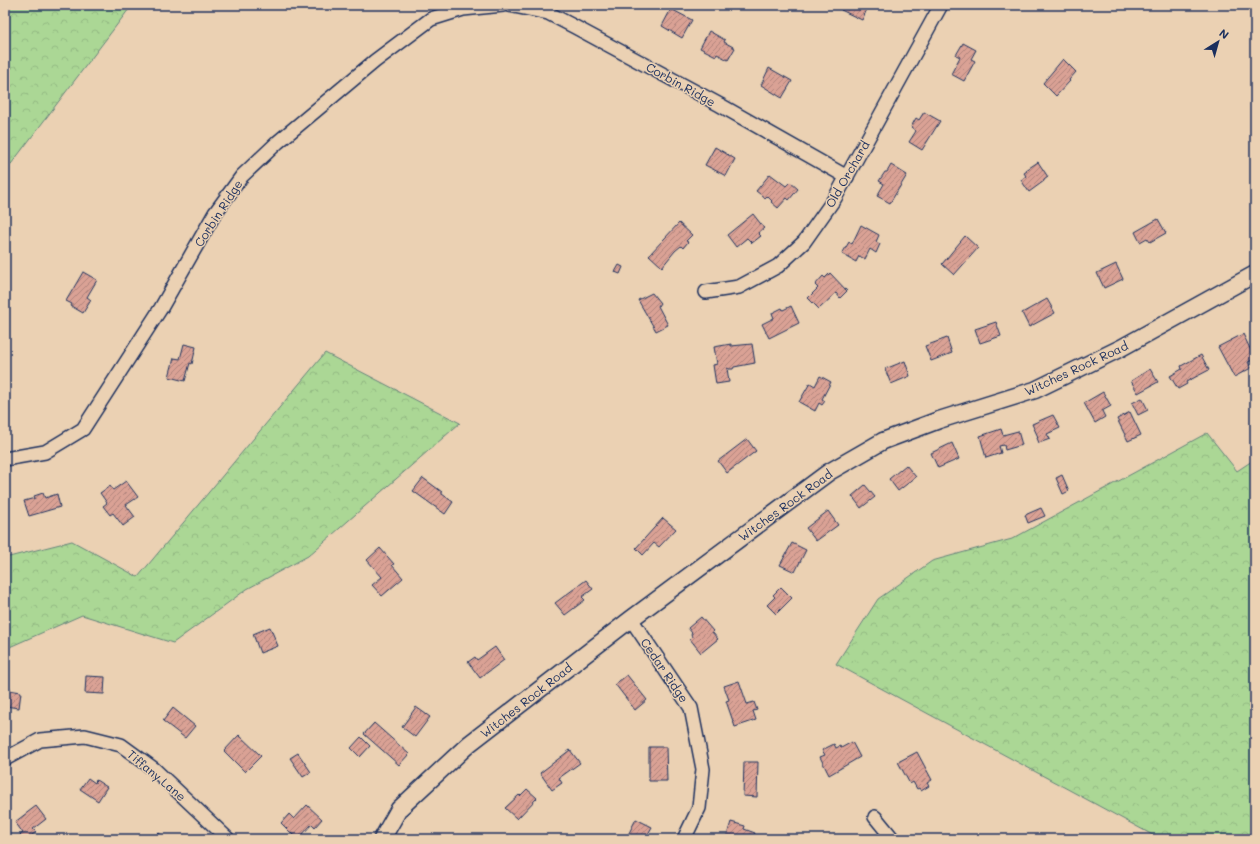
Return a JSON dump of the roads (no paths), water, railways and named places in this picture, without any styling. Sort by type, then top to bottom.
[{"type":"street","name":"Corbin Ridge","points":[[5,459],[45,452],[83,429],[161,308],[215,213],[242,176],[278,142],[375,61],[431,19],[462,9],[503,5]]},
{"type":"street","name":"Corbin Ridge","points":[[509,5],[548,14],[575,27],[720,105],[847,177]]},
{"type":"street","name":"Old Orchard","points":[[706,292],[739,287],[778,266],[804,242],[835,198],[941,5]]},
{"type":"street","name":"Witches Rock Road","points":[[382,839],[399,809],[469,744],[630,619],[829,472],[883,441],[939,420],[1035,390],[1121,348],[1255,274]]},
{"type":"street","name":"Cedar Ridge","points":[[630,619],[691,708],[703,769],[699,808],[684,839]]},
{"type":"street","name":"Tiffany Lane","points":[[5,759],[40,740],[85,736],[121,745],[154,769],[228,839]]},
{"type":"street","points":[[874,817],[893,839]]}]
